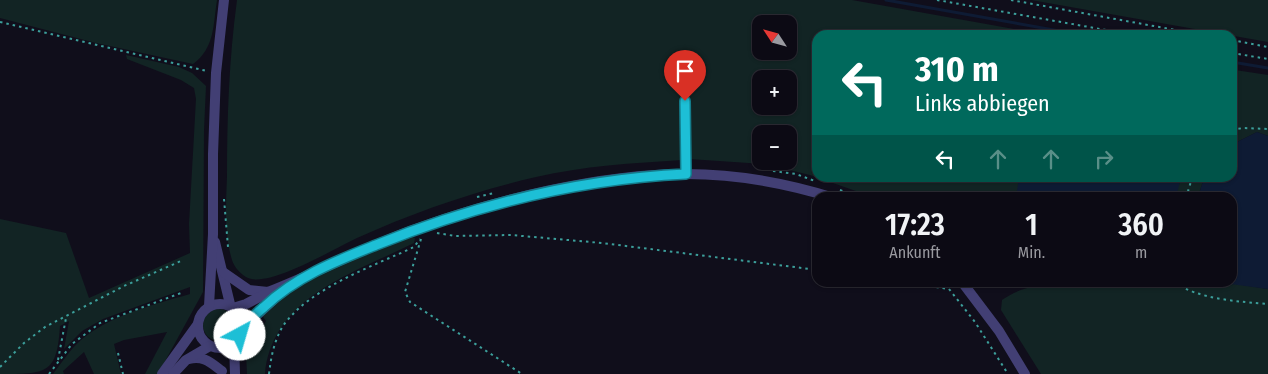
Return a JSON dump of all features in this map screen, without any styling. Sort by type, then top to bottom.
[{"type":"street","points":[[209,306],[213,234],[216,73],[224,0]]},
{"type":"street","points":[[162,374],[198,324],[201,313],[209,306],[222,303],[230,306],[246,304],[325,266],[419,228],[518,198],[561,188],[634,177],[686,174],[774,181],[813,192]]},
{"type":"street","points":[[213,234],[230,306],[240,318],[241,330]]},
{"type":"street","points":[[223,272],[249,290],[268,292]]},
{"type":"street","points":[[235,374],[234,342],[241,330],[292,283]]},
{"type":"street","points":[[966,287],[999,331],[1025,374]]},
{"type":"street","points":[[198,324],[200,337],[213,346],[222,348],[234,342]]},
{"type":"street","points":[[173,374],[186,360],[213,346]]},
{"type":"street","points":[[213,346],[222,373]]},
{"type":"street","points":[[186,360],[202,358],[222,373]]},
{"type":"lane","points":[[685,101],[686,174]]},
{"type":"path","points":[[937,0],[1106,30]]},
{"type":"path","points":[[1011,0],[1176,30]]},
{"type":"path","points":[[0,22],[216,73]]},
{"type":"path","points":[[1237,41],[1268,47]]},
{"type":"path","points":[[1237,54],[1268,59]]},
{"type":"path","points":[[1237,129],[1268,129]]},
{"type":"path","points":[[224,196],[228,248]]},
{"type":"path","points":[[419,228],[420,232],[431,231],[455,236],[511,235],[602,243],[812,269]]},
{"type":"path","points":[[269,374],[275,342],[294,313],[337,284],[414,246],[422,237],[405,292],[410,302],[522,374]]},
{"type":"path","points":[[0,367],[24,343],[45,327],[66,318],[72,312],[124,286],[181,261]]},
{"type":"path","points":[[937,287],[950,289],[954,287]]},
{"type":"path","points":[[1181,287],[1224,299],[1268,304]]},
{"type":"path","points":[[950,289],[975,322],[1008,374]]},
{"type":"path","points":[[49,374],[72,344],[100,323],[181,293]]},
{"type":"path","points":[[244,352],[264,322],[257,314]]},
{"type":"path","points":[[58,362],[66,318]]},
{"type":"path","points":[[118,353],[123,374]]},
{"type":"shaded area","points":[[0,0],[217,0],[209,43],[200,58],[193,64],[96,43],[0,18]]},
{"type":"shaded area","points":[[237,0],[852,0],[1019,30],[812,30],[812,176],[789,170],[797,170],[797,125],[752,125],[752,163],[689,159],[689,120],[684,121],[682,160],[572,170],[490,189],[400,219],[301,266],[269,278],[256,279],[246,277],[234,265],[229,250],[226,208],[230,66]]},
{"type":"shaded area","points":[[1031,0],[1268,0],[1268,42],[1237,37],[1237,30],[1200,30]]},
{"type":"shaded area","points":[[126,55],[179,67],[192,73],[206,86],[203,292],[158,374],[145,374],[167,332],[124,340],[114,344],[121,374],[94,374],[84,352],[63,371],[64,374],[53,374],[77,344],[97,328],[136,310],[190,294],[190,287],[103,319],[82,331],[64,349],[69,321],[60,326],[56,354],[46,368],[29,373],[0,374],[0,219],[66,233],[89,298],[190,253],[189,224],[196,99],[194,88],[181,80],[127,59]]},
{"type":"shaded area","points":[[1237,70],[1268,75],[1268,136],[1257,132],[1237,142]]},
{"type":"shaded area","points":[[830,182],[1203,182],[1200,192],[859,192]]},
{"type":"shaded area","points":[[410,236],[415,238],[414,243],[342,277],[299,307],[283,325],[271,347],[265,374],[247,374],[246,353],[266,321],[261,314],[295,289],[332,269]]},
{"type":"shaded area","points":[[1237,284],[1268,289],[1268,374],[1041,374],[1001,310],[1002,300],[1032,287],[1237,287]]},
{"type":"shaded area","points":[[219,309],[231,313],[235,325],[231,337],[219,341],[207,337],[203,325],[207,313]]},
{"type":"water","points":[[1257,132],[1268,136],[1268,289],[1237,285],[1237,192],[1200,192],[1203,182],[1237,182],[1237,142]]},
{"type":"water","points":[[1018,182],[1180,182],[1177,192],[1017,192]]},
{"type":"waterway","points":[[886,0],[1054,30]]},
{"type":"waterway","points":[[1237,63],[1268,68]]},
{"type":"route","points":[[240,335],[241,330],[280,292],[292,283],[357,252],[414,230],[518,198],[561,188],[634,177],[686,174],[685,101]]}]
